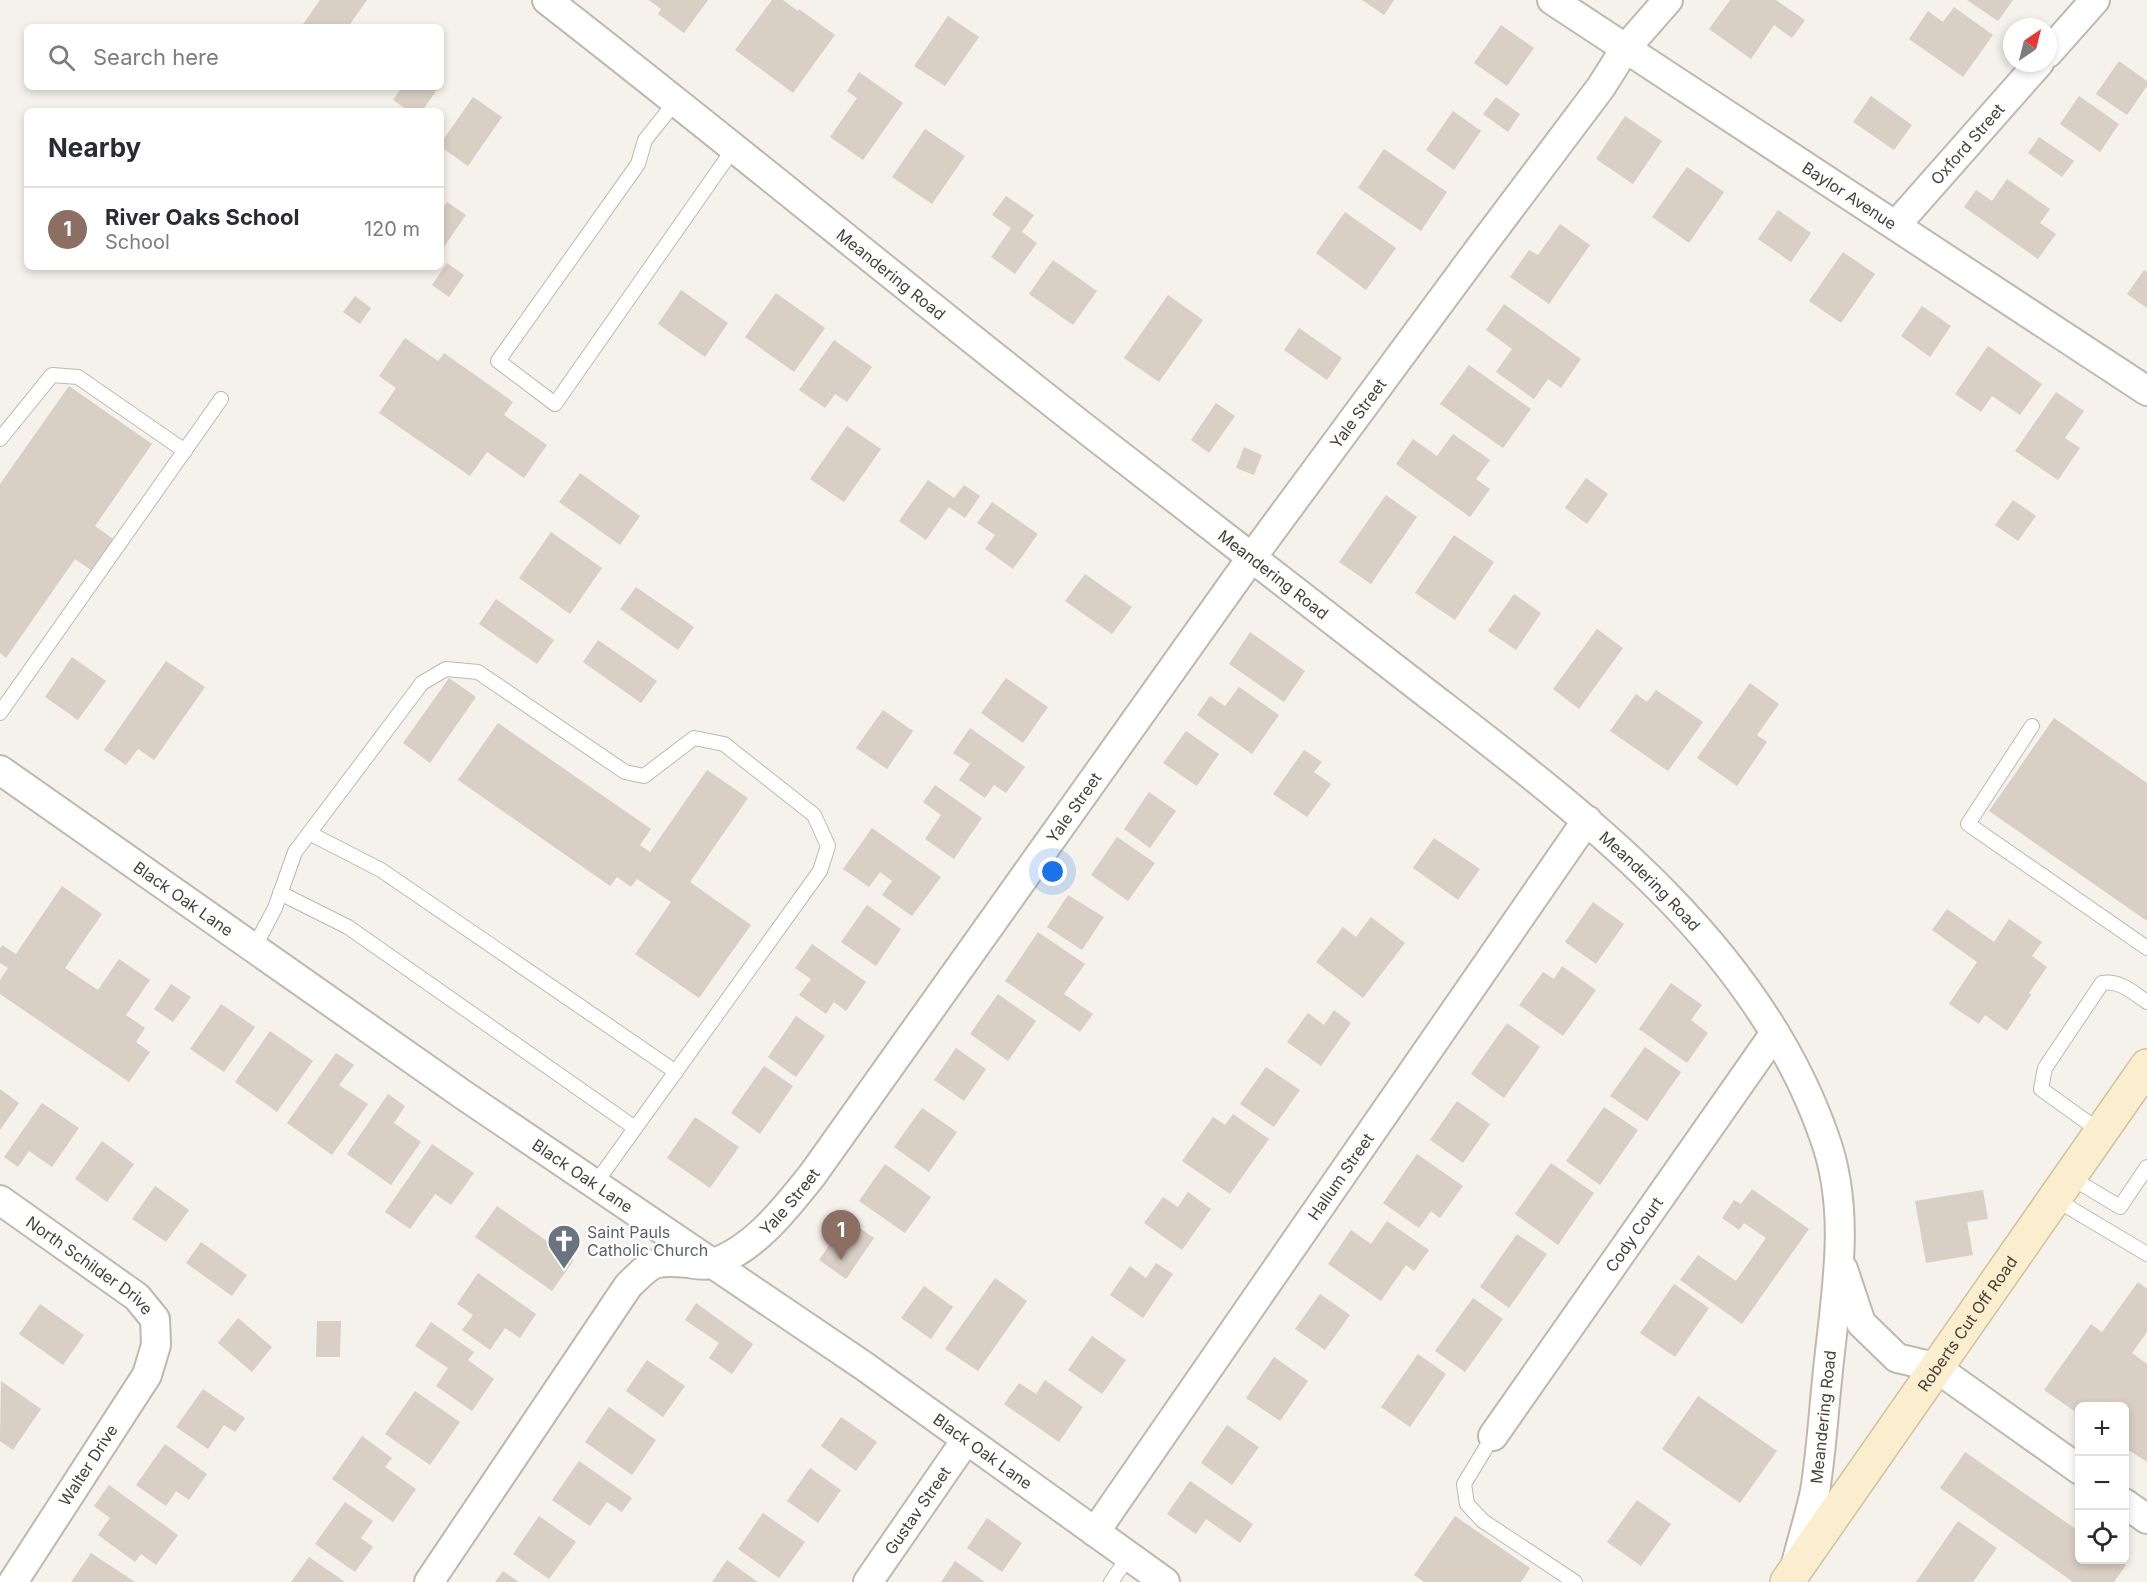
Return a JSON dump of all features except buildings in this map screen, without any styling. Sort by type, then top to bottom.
[{"type":"street","name":"Meandering Road","points":[[547,0],[1078,423],[1587,820],[1676,902],[1741,979],[1801,1079],[1826,1139],[1839,1190],[1840,1262],[1815,1490],[1791,1576]]},
{"type":"street","name":"Baylor Avenue","points":[[1552,0],[2147,391]]},
{"type":"street","name":"Yale Street","points":[[429,1582],[628,1286],[649,1265],[662,1261],[706,1265],[742,1248],[785,1209],[813,1174],[1252,557],[1601,87],[1625,49],[1668,0]]},
{"type":"street","points":[[2057,43],[2095,0]]},
{"type":"street","name":"Oxford Street","points":[[1896,225],[2031,72]]},
{"type":"street","name":"Black Oak Lane","points":[[0,770],[595,1184],[864,1366],[1165,1582]]},
{"type":"street","name":"Hallum Street","points":[[1095,1532],[1587,820]]},
{"type":"street","name":"Cody Court","points":[[1493,1436],[1775,1033]]},
{"type":"street","name":"Roberts Cut Off Road","points":[[1791,1576],[2147,1066]]},
{"type":"street","name":"North Schilder Drive","points":[[0,1200],[137,1297],[155,1319],[156,1345]]},
{"type":"street","name":"Meandering Road","points":[[1840,1262],[1861,1323],[1897,1358],[1935,1367]]},
{"type":"street","name":"Walter Drive","points":[[13,1582],[147,1375],[156,1345]]},
{"type":"street","points":[[1935,1367],[2075,1467]]},
{"type":"street","name":"Gustav Street","points":[[868,1582],[966,1440]]},
{"type":"street","points":[[2129,1506],[2147,1519]]},
{"type":"lane","points":[[676,101],[645,140],[638,165],[498,361],[555,404],[734,148]]},
{"type":"lane","points":[[0,439],[52,375],[78,377],[185,451]]},
{"type":"lane","points":[[0,713],[222,399]]},
{"type":"lane","points":[[254,948],[296,852],[422,683],[446,669],[478,672],[625,772],[644,776],[694,738],[724,744],[814,815],[828,846],[820,871],[595,1184]]},
{"type":"lane","points":[[2032,726],[1968,824],[2147,948]]},
{"type":"lane","points":[[309,834],[381,870],[676,1072]]},
{"type":"lane","points":[[280,893],[348,927],[635,1128]]},
{"type":"lane","points":[[2101,1132],[2041,1089],[2045,1068],[2102,983],[2112,981],[2122,985],[2147,1002]]},
{"type":"lane","points":[[2062,1188],[2120,1207],[2147,1167]]},
{"type":"lane","points":[[2062,1188],[2147,1254]]},
{"type":"lane","points":[[1493,1436],[1464,1484],[1467,1504],[1484,1521],[1575,1582]]},
{"type":"lane","points":[[1111,1582],[1129,1557]]},
{"type":"place","name":"River Oaks School","points":[[841,1260]]},
{"type":"place","name":"Saint Pauls Catholic Church","points":[[564,1270]]}]
